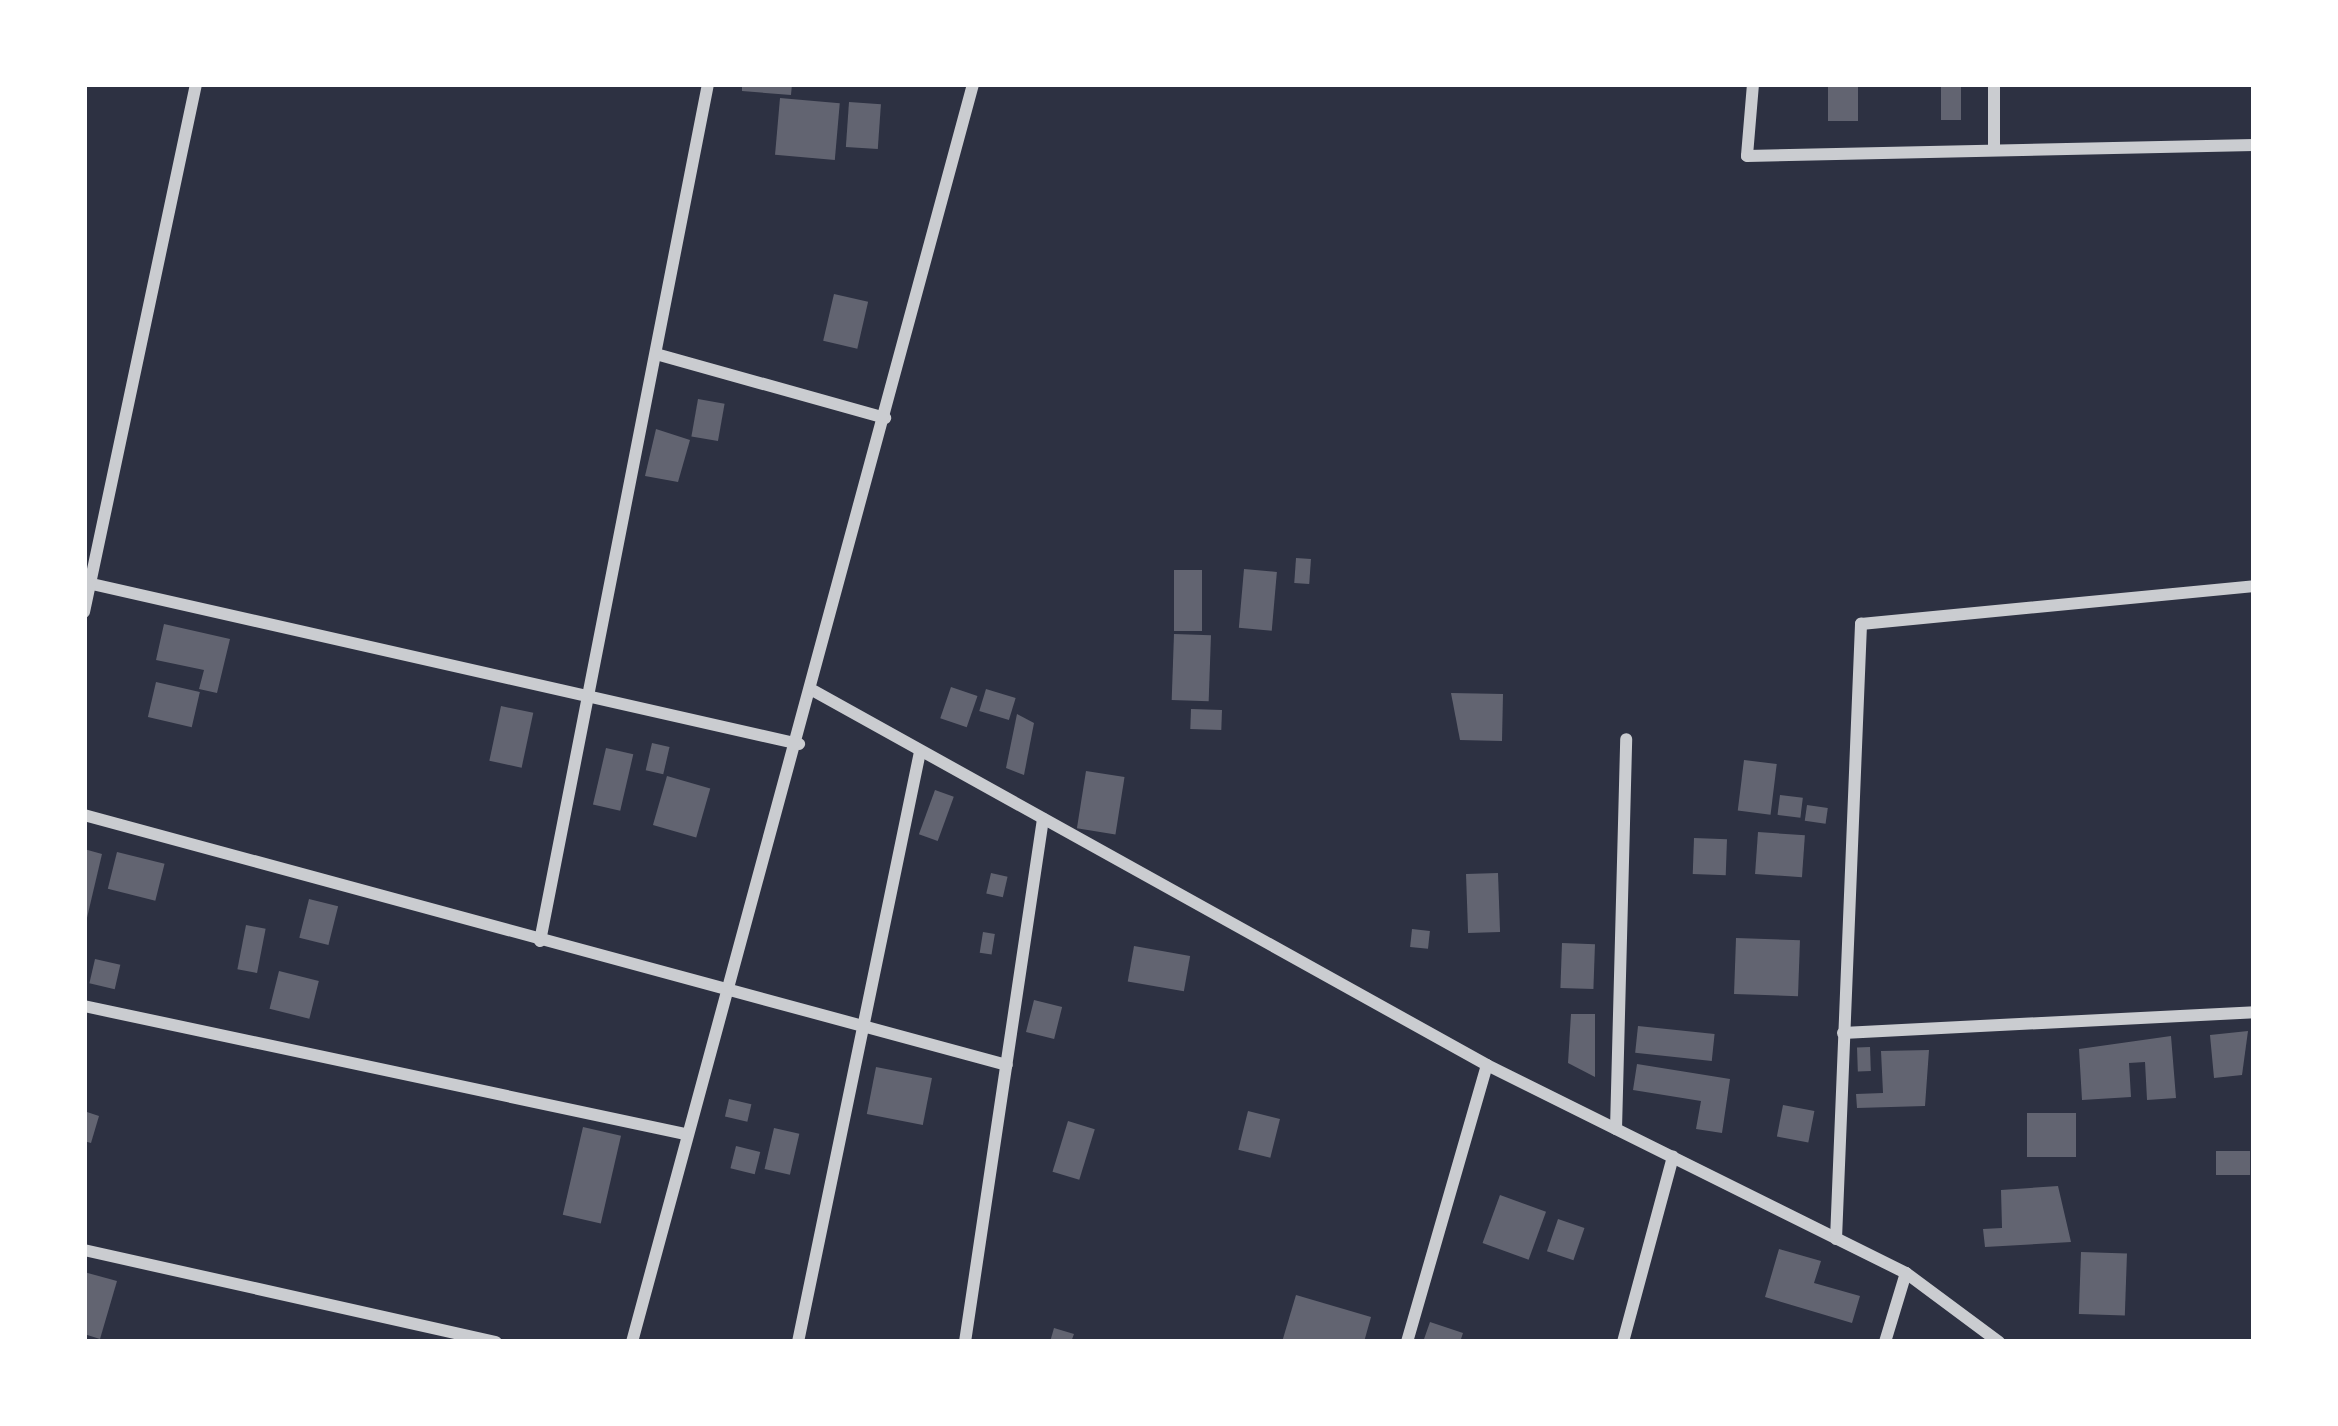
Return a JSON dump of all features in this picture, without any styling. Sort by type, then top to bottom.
[{"type":"street","points":[[84,612],[196,84]]},
{"type":"street","points":[[540,940],[708,84]]},
{"type":"street","points":[[632,1342],[685,1134],[814,691],[973,84]]},
{"type":"street","points":[[1754,84],[1747,156],[1994,147],[2254,145]]},
{"type":"street","points":[[1994,84],[1994,147]]},
{"type":"street","points":[[656,354],[885,418]]},
{"type":"street","points":[[92,584],[799,745]]},
{"type":"street","points":[[1836,1239],[1861,625],[2254,586]]},
{"type":"street","points":[[814,691],[1487,1065],[1906,1274],[1999,1342]]},
{"type":"street","points":[[1616,1129],[1626,739]]},
{"type":"street","points":[[797,1342],[920,752]]},
{"type":"street","points":[[84,815],[1007,1065]]},
{"type":"street","points":[[965,1342],[1043,819]]},
{"type":"street","points":[[84,1006],[685,1134]]},
{"type":"street","points":[[1844,1033],[2254,1012]]},
{"type":"street","points":[[1407,1342],[1487,1065]]},
{"type":"street","points":[[1623,1342],[1673,1157]]},
{"type":"street","points":[[84,1250],[496,1342]]},
{"type":"street","points":[[1885,1342],[1906,1274]]},
{"type":"building","points":[[742,84],[792,84],[791,95],[742,91]]},
{"type":"building","points":[[1828,84],[1858,84],[1858,121],[1828,121]]},
{"type":"building","points":[[1941,84],[1961,84],[1961,120],[1941,120]]},
{"type":"building","points":[[780,98],[840,103],[835,160],[775,155]]},
{"type":"building","points":[[849,102],[881,104],[878,149],[846,147]]},
{"type":"building","points":[[834,294],[868,302],[857,349],[823,341]]},
{"type":"building","points":[[698,399],[725,404],[718,441],[691,436]]},
{"type":"building","points":[[656,429],[690,440],[678,482],[645,476]]},
{"type":"building","points":[[1296,558],[1311,559],[1309,584],[1294,583]]},
{"type":"building","points":[[1244,569],[1277,572],[1272,631],[1239,628]]},
{"type":"building","points":[[1174,570],[1202,570],[1202,631],[1174,631]]},
{"type":"building","points":[[164,624],[230,639],[217,693],[199,689],[204,670],[156,660]]},
{"type":"building","points":[[1174,634],[1211,635],[1209,701],[1172,700]]},
{"type":"building","points":[[156,682],[200,692],[192,727],[148,717]]},
{"type":"building","points":[[951,687],[977,696],[967,727],[940,718]]},
{"type":"building","points":[[986,689],[1016,698],[1009,720],[979,711]]},
{"type":"building","points":[[1451,693],[1503,694],[1502,741],[1460,740]]},
{"type":"building","points":[[501,706],[533,713],[522,768],[489,761]]},
{"type":"building","points":[[1191,709],[1222,710],[1221,730],[1190,729]]},
{"type":"building","points":[[1017,714],[1034,723],[1024,775],[1006,768]]},
{"type":"building","points":[[652,743],[670,747],[663,774],[646,770]]},
{"type":"building","points":[[606,748],[633,754],[620,811],[593,805]]},
{"type":"building","points":[[1744,760],[1777,764],[1771,815],[1738,811]]},
{"type":"building","points":[[1086,771],[1125,777],[1115,834],[1077,828]]},
{"type":"building","points":[[667,776],[710,788],[696,837],[653,825]]},
{"type":"building","points":[[935,790],[954,797],[938,841],[919,834]]},
{"type":"building","points":[[1780,795],[1803,798],[1800,818],[1778,815]]},
{"type":"building","points":[[1807,805],[1828,808],[1826,824],[1805,821]]},
{"type":"building","points":[[1758,832],[1805,835],[1802,877],[1755,874]]},
{"type":"building","points":[[1694,838],[1727,839],[1726,875],[1693,874]]},
{"type":"building","points":[[84,849],[102,854],[86,922],[84,922]]},
{"type":"building","points":[[117,852],[165,864],[155,901],[108,889]]},
{"type":"building","points":[[991,873],[1008,877],[1003,897],[986,893]]},
{"type":"building","points":[[1498,873],[1500,932],[1468,933],[1466,874]]},
{"type":"building","points":[[309,899],[338,906],[328,945],[299,938]]},
{"type":"building","points":[[246,925],[266,929],[257,973],[237,969]]},
{"type":"building","points":[[1412,929],[1430,931],[1428,949],[1410,947]]},
{"type":"building","points":[[983,932],[995,934],[992,955],[980,953]]},
{"type":"building","points":[[1736,938],[1800,940],[1798,996],[1734,994]]},
{"type":"building","points":[[1562,943],[1595,944],[1593,989],[1560,988]]},
{"type":"building","points":[[1134,946],[1190,956],[1184,991],[1128,981]]},
{"type":"building","points":[[95,959],[120,965],[115,989],[89,983]]},
{"type":"building","points":[[279,971],[319,981],[309,1019],[270,1009]]},
{"type":"building","points":[[1034,1000],[1062,1007],[1054,1039],[1026,1032]]},
{"type":"building","points":[[1571,1014],[1595,1014],[1595,1077],[1568,1063]]},
{"type":"building","points":[[1638,1026],[1715,1034],[1712,1061],[1635,1053]]},
{"type":"building","points":[[2248,1031],[2242,1075],[2214,1078],[2210,1035]]},
{"type":"building","points":[[2171,1036],[2176,1098],[2147,1100],[2145,1062],[2129,1063],[2131,1097],[2082,1100],[2079,1049]]},
{"type":"building","points":[[1857,1047],[1870,1047],[1871,1071],[1858,1071]]},
{"type":"building","points":[[1929,1050],[1925,1106],[1857,1108],[1856,1094],[1883,1093],[1881,1051]]},
{"type":"building","points":[[1637,1064],[1730,1079],[1722,1133],[1696,1129],[1701,1101],[1633,1090]]},
{"type":"building","points":[[876,1067],[932,1078],[923,1125],[867,1114]]},
{"type":"building","points":[[729,1099],[751,1104],[747,1122],[725,1117]]},
{"type":"building","points":[[1783,1105],[1814,1111],[1808,1143],[1777,1136]]},
{"type":"building","points":[[84,1111],[99,1116],[91,1143],[84,1141]]},
{"type":"building","points":[[1248,1111],[1280,1119],[1270,1158],[1238,1150]]},
{"type":"building","points":[[2027,1113],[2076,1113],[2076,1157],[2027,1157]]},
{"type":"building","points":[[1068,1121],[1095,1129],[1079,1180],[1053,1172]]},
{"type":"building","points":[[583,1127],[621,1136],[601,1223],[563,1215]]},
{"type":"building","points":[[774,1128],[799,1134],[790,1175],[765,1169]]},
{"type":"building","points":[[736,1146],[760,1152],[755,1174],[730,1168]]},
{"type":"building","points":[[2216,1151],[2250,1151],[2250,1175],[2216,1175]]},
{"type":"building","points":[[2058,1186],[2071,1242],[1985,1247],[1983,1229],[2002,1228],[2001,1190]]},
{"type":"building","points":[[1500,1195],[1546,1212],[1529,1260],[1483,1243]]},
{"type":"building","points":[[1558,1219],[1584,1228],[1573,1260],[1547,1251]]},
{"type":"building","points":[[1779,1249],[1821,1261],[1814,1283],[1860,1296],[1852,1323],[1765,1297]]},
{"type":"building","points":[[2081,1252],[2127,1254],[2125,1316],[2079,1314]]},
{"type":"building","points":[[84,1272],[117,1281],[100,1339],[84,1334]]},
{"type":"building","points":[[1296,1295],[1371,1317],[1364,1342],[1282,1342]]},
{"type":"building","points":[[1430,1322],[1463,1333],[1460,1342],[1423,1342]]},
{"type":"building","points":[[1054,1328],[1074,1334],[1071,1342],[1050,1342]]}]
